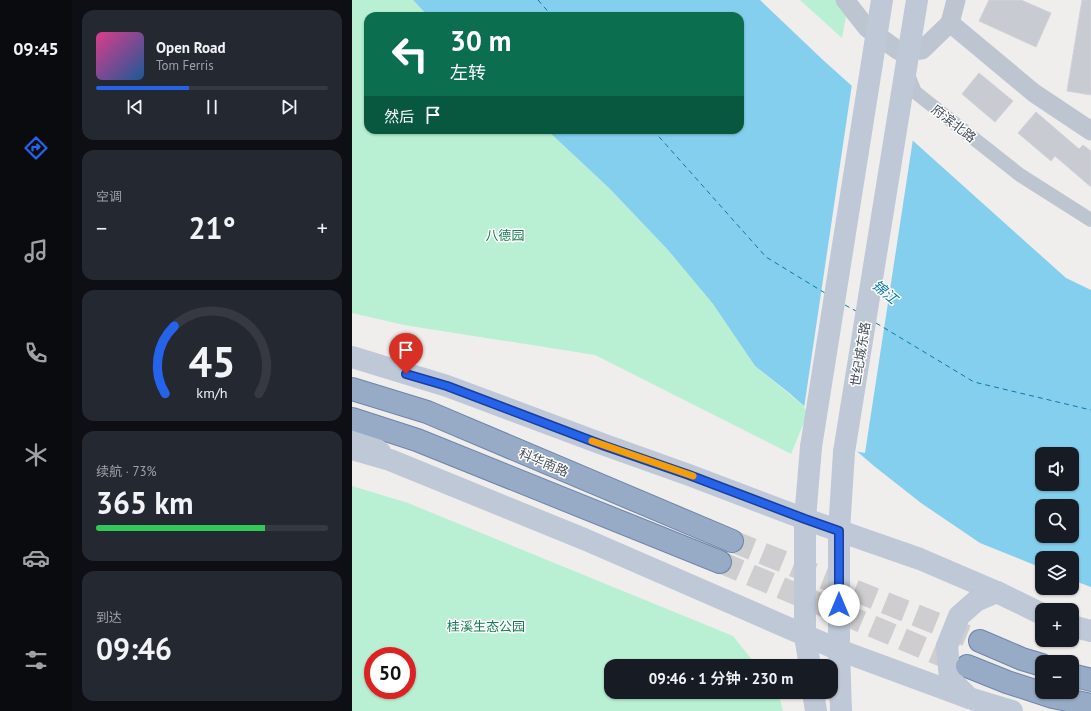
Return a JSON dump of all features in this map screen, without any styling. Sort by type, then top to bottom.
[{"type":"highway","name":"科华南路","points":[[352,389],[427,412],[732,541]]},
{"type":"highway","name":"科华南路","points":[[352,419],[417,440],[720,562]]},
{"type":"highway","points":[[980,641],[1035,663]]},
{"type":"highway","points":[[967,666],[1007,682],[1053,697],[1091,705]]},
{"type":"highway","points":[[1079,677],[1091,680]]},
{"type":"main road","points":[[809,659],[805,636],[805,519],[811,446],[882,0]]},
{"type":"main road","name":"世纪城东路","points":[[841,711],[839,650],[839,531],[844,452],[917,0]]},
{"type":"main road","points":[[352,357],[447,386],[605,446],[920,559],[997,592],[1035,611]]},
{"type":"main road","points":[[352,431],[390,460]]},
{"type":"main road","points":[[352,450],[390,460],[590,542],[839,650],[969,698],[1012,711]]},
{"type":"main road","points":[[969,698],[950,679],[947,646],[959,616],[976,601],[997,592]]},
{"type":"main road","points":[[1079,628],[1091,632]]},
{"type":"main road","points":[[814,699],[816,711]]},
{"type":"street","points":[[844,0],[867,28],[899,51],[922,50],[950,24],[956,0]]},
{"type":"street","points":[[950,24],[1034,93],[1091,131]]},
{"type":"street","name":"府滨北路","points":[[899,51],[915,92],[1020,176],[1091,220]]},
{"type":"green space","name":"八德园","points":[[352,0],[413,0],[424,12],[364,12],[364,134],[551,134],[609,188],[668,250],[713,304],[755,366],[809,410],[791,454],[595,355],[404,325],[352,313]]},
{"type":"green space","points":[[800,0],[849,0],[842,38]]},
{"type":"green space","name":"桂溪生态公园","points":[[352,486],[408,503],[733,636],[751,659],[604,659],[604,699],[780,699],[783,711],[352,711]]},
{"type":"water","name":"锦江","points":[[413,0],[760,0],[823,60],[1066,278],[1091,290],[1091,587],[1079,583],[1079,551],[1035,551],[1035,565],[980,543],[921,503],[874,466],[788,392],[755,366],[713,304],[668,250],[609,188],[551,134],[744,134],[744,12],[424,12]]},
{"type":"pier","points":[[852,84],[913,139],[865,453],[854,451],[804,408]]},
{"type":"building","points":[[989,0],[1021,0],[1051,13],[1036,47],[979,21]]},
{"type":"building","points":[[1082,0],[1091,0],[1091,95],[1067,91]]},
{"type":"building","points":[[979,73],[1013,101],[995,122],[962,94]]},
{"type":"building","points":[[1036,112],[1079,149],[1083,145],[1091,151],[1091,187],[1055,156],[1051,161],[1018,133]]},
{"type":"ferry route","points":[[538,0],[548,12]]},
{"type":"ferry route","points":[[657,134],[766,257],[825,293]]},
{"type":"ferry route","points":[[845,305],[856,311]]},
{"type":"ferry route","points":[[876,323],[974,382],[1091,410]]},
{"type":"tunnel","points":[[732,541],[980,641]]},
{"type":"tunnel","points":[[720,562],[964,665]]},
{"type":"slow traffic","points":[[592,441],[693,476]]},
{"type":"route","points":[[406,374],[447,386],[605,446],[689,475],[839,531],[839,605]]}]
